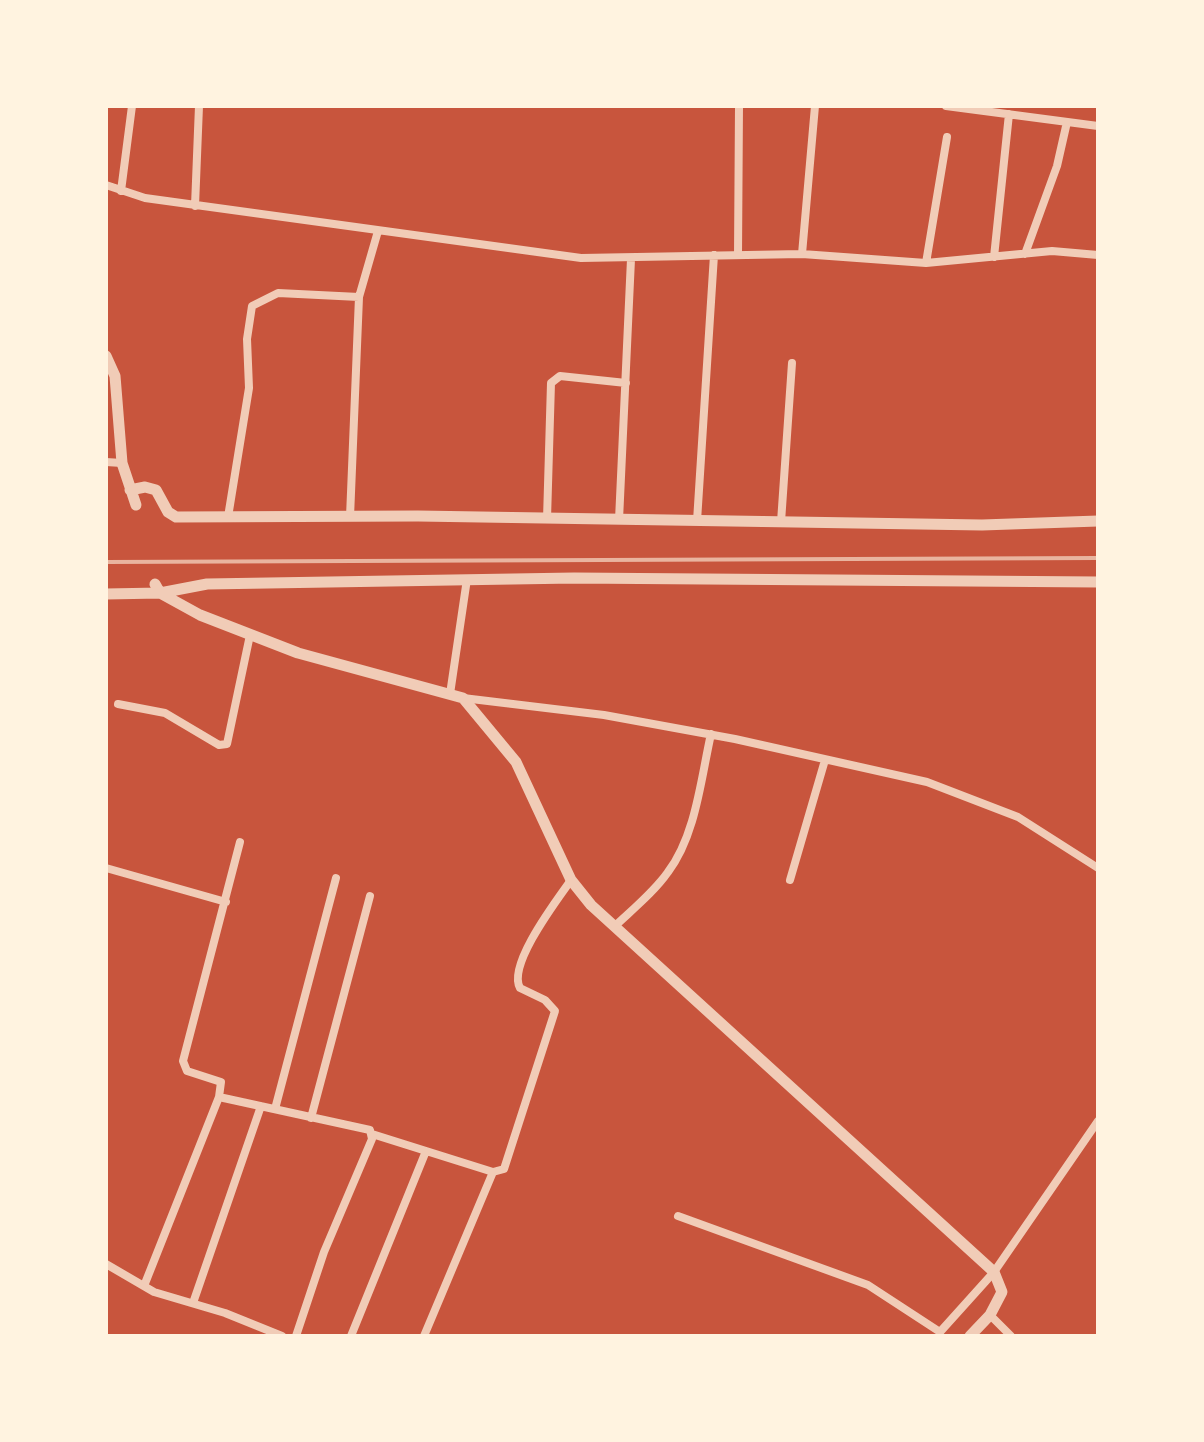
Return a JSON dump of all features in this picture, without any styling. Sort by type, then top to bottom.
[{"type":"street","points":[[121,191],[132,106]]},
{"type":"street","points":[[195,206],[199,106]]},
{"type":"street","points":[[738,255],[739,106]]},
{"type":"street","points":[[802,254],[815,106]]},
{"type":"street","points":[[946,106],[1098,126]]},
{"type":"street","points":[[994,257],[1009,114]]},
{"type":"street","points":[[1025,254],[1057,166],[1067,122]]},
{"type":"street","points":[[926,263],[947,137]]},
{"type":"street","points":[[106,185],[195,206],[581,258],[802,254],[926,263],[1063,250],[1098,255]]},
{"type":"street","points":[[350,517],[359,297],[378,231]]},
{"type":"street","points":[[697,521],[714,255]]},
{"type":"street","points":[[619,520],[631,259]]},
{"type":"street","points":[[228,517],[249,388],[247,339],[252,306],[278,293],[359,297]]},
{"type":"street","points":[[106,356],[117,388],[122,463],[136,505]]},
{"type":"street","points":[[781,522],[792,363]]},
{"type":"street","points":[[547,519],[551,383],[560,376],[626,383]]},
{"type":"street","points":[[106,462],[122,463]]},
{"type":"street","points":[[130,490],[145,487],[156,490],[168,512],[176,517],[982,525],[1098,521]]},
{"type":"street","points":[[106,594],[207,584],[467,579],[1098,582]]},
{"type":"street","points":[[450,694],[467,579]]},
{"type":"street","points":[[158,589],[200,615],[298,653],[463,698],[604,715],[711,734],[927,782],[1037,827],[1098,868]]},
{"type":"street","points":[[118,704],[165,713],[219,745],[227,744],[250,635]]},
{"type":"street","points":[[463,698],[516,762],[571,880],[591,905],[994,1272],[1002,1292],[990,1315],[970,1336]]},
{"type":"street","points":[[615,926],[668,873],[676,859],[696,801],[711,734]]},
{"type":"street","points":[[790,880],[825,760]]},
{"type":"street","points":[[144,1286],[219,1097],[221,1082],[187,1071],[183,1066],[240,842]]},
{"type":"street","points":[[106,868],[226,902]]},
{"type":"street","points":[[275,1109],[336,878]]},
{"type":"street","points":[[219,1097],[370,1130],[372,1134],[500,1172],[506,1165],[555,1011],[545,1000],[520,988],[518,972],[550,909],[571,880]]},
{"type":"street","points":[[311,1118],[370,896]]},
{"type":"street","points":[[193,1303],[261,1106]]},
{"type":"street","points":[[678,1216],[868,1285],[940,1335],[994,1272],[1098,1121]]},
{"type":"street","points":[[296,1336],[372,1134]]},
{"type":"street","points":[[351,1336],[426,1151]]},
{"type":"street","points":[[424,1336],[493,1172]]},
{"type":"street","points":[[106,1264],[144,1286],[282,1336]]},
{"type":"street","points":[[990,1315],[1011,1336]]},
{"type":"railway","points":[[106,562],[1098,558]]}]
